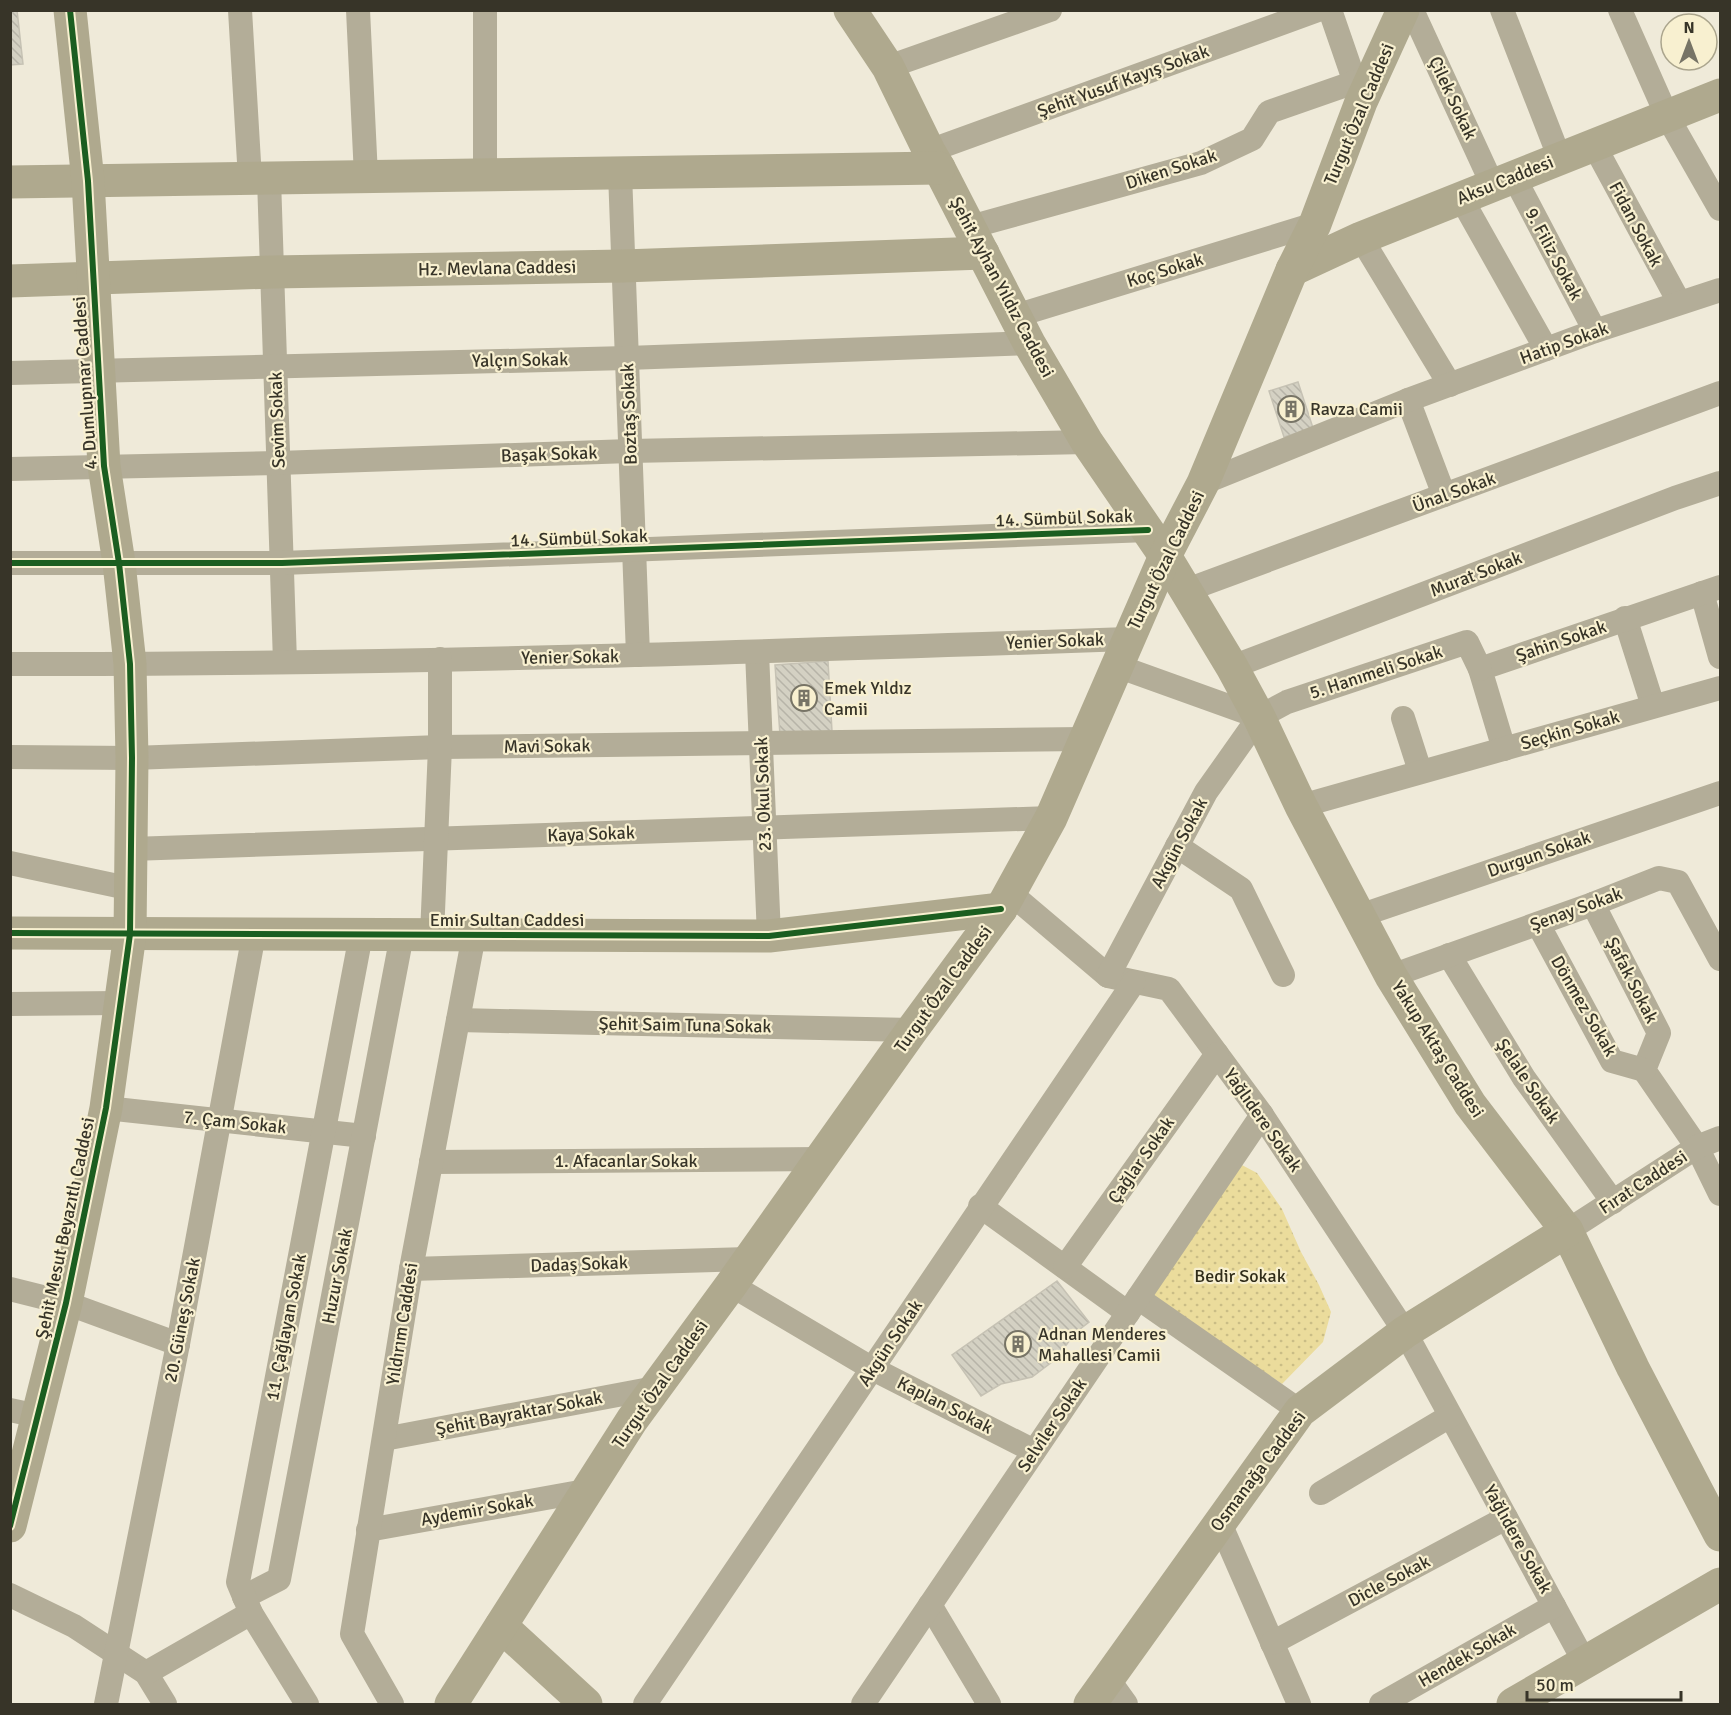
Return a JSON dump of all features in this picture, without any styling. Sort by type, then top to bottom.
[{"type":"street","name":"4. Dumlupınar Caddesi","points":[[70,10],[88,181],[104,466],[119,563],[130,664],[132,758],[130,934]]},
{"type":"street","name":"Sevim Sokak","points":[[240,10],[272,272],[285,662]]},
{"type":"street","points":[[358,10],[366,176]]},
{"type":"street","points":[[485,10],[485,175]]},
{"type":"street","name":"Şehit Ayhan Yıldız Caddesi","points":[[850,10],[888,67],[1022,330],[1087,442],[1157,543]]},
{"type":"street","points":[[888,67],[1050,10]]},
{"type":"street","name":"Şehit Yusuf Kayış Sokak","points":[[934,159],[1318,10]]},
{"type":"street","points":[[1330,10],[1358,92]]},
{"type":"street","name":"Turgut Özal Caddesi","points":[[451,1704],[585,1491],[655,1388],[1006,901],[1051,818],[1123,653],[1157,543],[1203,483],[1292,270],[1315,224],[1358,92],[1403,10]]},
{"type":"street","name":"Çilek Sokak","points":[[1412,10],[1504,181]]},
{"type":"street","points":[[1502,10],[1560,159]]},
{"type":"street","points":[[1620,10],[1667,116],[1720,209]]},
{"type":"street","name":"Diken Sokak","points":[[976,240],[1201,163],[1252,139],[1269,112],[1358,92]]},
{"type":"street","name":"Aksu Caddesi","points":[[1292,270],[1361,237],[1720,94]]},
{"type":"street","name":"Fidan Sokak","points":[[1594,145],[1679,302]]},
{"type":"street","points":[[10,182],[620,173],[934,159]]},
{"type":"street","name":"Boztaş Sokak","points":[[620,173],[638,655]]},
{"type":"street","name":"9. Filiz Sokak","points":[[1504,181],[1595,331]]},
{"type":"street","points":[[1461,198],[1546,349]]},
{"type":"street","name":"Koç Sokak","points":[[1022,330],[1315,224]]},
{"type":"street","points":[[1361,237],[1450,385]]},
{"type":"street","name":"Hz. Mevlana Caddesi","points":[[10,281],[272,272],[623,266],[976,240]]},
{"type":"street","name":"Hatip Sokak","points":[[1203,483],[1408,400],[1595,331],[1720,290]]},
{"type":"street","name":"Yalçın Sokak","points":[[10,373],[627,358],[1022,330]]},
{"type":"street","name":"Ünal Sokak","points":[[1187,590],[1720,393]]},
{"type":"street","points":[[1408,400],[1444,495]]},
{"type":"street","name":"Başak Sokak","points":[[10,469],[630,451],[1087,442]]},
{"type":"street","name":"Murat Sokak","points":[[1232,667],[1675,498],[1720,483]]},
{"type":"street","name":"14. Sümbül Sokak","points":[[10,563],[282,563],[634,551],[1157,543]]},
{"type":"street","name":"Yakup Aktaş Caddesi","points":[[1157,543],[1232,667],[1259,717],[1301,806],[1391,976],[1470,1104],[1567,1231],[1634,1368],[1706,1480],[1720,1535]]},
{"type":"street","points":[[1711,590],[1720,657]]},
{"type":"street","name":"Şahin Sokak","points":[[1480,669],[1711,590]]},
{"type":"street","points":[[1625,618],[1653,706]]},
{"type":"street","name":"5. Hanımeli Sokak","points":[[1259,717],[1287,702],[1467,642],[1480,669]]},
{"type":"street","name":"Yenier Sokak","points":[[10,664],[285,662],[757,652],[1123,653]]},
{"type":"street","name":"23. Okul Sokak","points":[[757,652],[769,936]]},
{"type":"street","points":[[1123,653],[1259,717]]},
{"type":"street","name":"Huzur Sokak","points":[[248,1605],[279,1579],[364,1136],[417,935],[436,840],[440,747],[440,659]]},
{"type":"street","points":[[1480,669],[1504,749]]},
{"type":"street","name":"Seçkin Sokak","points":[[1301,806],[1720,688]]},
{"type":"street","name":"Akgün Sokak","points":[[1108,976],[1206,792],[1259,717]]},
{"type":"street","points":[[1403,718],[1419,771]]},
{"type":"street","name":"Mavi Sokak","points":[[10,757],[132,758],[440,747],[1084,739]]},
{"type":"street","name":"Durgun Sokak","points":[[1359,916],[1720,793]]},
{"type":"street","name":"Kaya Sokak","points":[[131,849],[1051,818]]},
{"type":"street","points":[[1177,846],[1241,889],[1283,975]]},
{"type":"street","points":[[10,863],[132,889]]},
{"type":"street","name":"Şenay Sokak","points":[[1391,976],[1659,878],[1678,882],[1720,959]]},
{"type":"street","name":"Emir Sultan Caddesi","points":[[10,933],[769,936],[1006,901]]},
{"type":"street","name":"Yağlıdere Sokak","points":[[1006,901],[1108,976],[1169,989],[1262,1115],[1405,1332],[1585,1663]]},
{"type":"street","name":"Şafak Sokak","points":[[1593,904],[1659,1033],[1644,1070]]},
{"type":"street","name":"Dönmez Sokak","points":[[1538,924],[1612,1061],[1644,1070]]},
{"type":"street","name":"Şehit Mesut Beyazıtlı Caddesi","points":[[10,1526],[24,1413],[66,1303],[106,1108],[130,934]]},
{"type":"street","name":"20. Güneş Sokak","points":[[106,1704],[178,1344],[254,934]]},
{"type":"street","name":"11. Çağlayan Sokak","points":[[307,1704],[248,1605],[238,1582],[361,935]]},
{"type":"street","name":"Yıldırım Caddesi","points":[[392,1704],[352,1634],[411,1269],[474,935]]},
{"type":"street","name":"Şelale Sokak","points":[[1449,955],[1524,1078],[1613,1202]]},
{"type":"street","name":"Akgün Sokak","points":[[645,1704],[873,1369],[980,1206],[1134,982]]},
{"type":"street","points":[[10,1004],[120,1003]]},
{"type":"street","name":"Şehit Saim Tuna Sokak","points":[[458,1020],[912,1030]]},
{"type":"street","name":"Çağlar Sokak","points":[[1065,1267],[1217,1054]]},
{"type":"street","points":[[1644,1070],[1696,1147],[1720,1194]]},
{"type":"street","name":"7. Çam Sokak","points":[[106,1108],[364,1136]]},
{"type":"street","name":"Selviler Sokak","points":[[863,1704],[1262,1115]]},
{"type":"street","name":"Fırat Caddesi","points":[[1567,1231],[1696,1147],[1720,1138]]},
{"type":"street","name":"1. Afacanlar Sokak","points":[[431,1162],[820,1159]]},
{"type":"street","points":[[980,1206],[1065,1267],[1133,1305],[1300,1411]]},
{"type":"street","name":"Osmanağa Caddesi","points":[[1108,1696],[1219,1521],[1300,1411],[1405,1332],[1567,1231]]},
{"type":"street","name":"Dadaş Sokak","points":[[411,1269],[740,1272]]},
{"type":"street","name":"Kaplan Sokak","points":[[740,1272],[873,1369],[1035,1451]]},
{"type":"street","points":[[10,1288],[66,1303],[178,1344]]},
{"type":"street","name":"Şehit Bayraktar Sokak","points":[[384,1439],[655,1388]]},
{"type":"street","points":[[1321,1493],[1450,1416]]},
{"type":"street","name":"Aydemir Sokak","points":[[369,1530],[585,1491]]},
{"type":"street","name":"Dicle Sokak","points":[[1272,1643],[1506,1518]]},
{"type":"street","points":[[1219,1521],[1299,1704]]},
{"type":"street","points":[[1528,1701],[1585,1663],[1720,1584]]},
{"type":"street","points":[[10,1595],[74,1626],[146,1673],[165,1704]]},
{"type":"street","points":[[146,1673],[248,1605]]},
{"type":"street","points":[[930,1605],[989,1704]]},
{"type":"street","name":"Hendek Sokak","points":[[1381,1704],[1554,1606]]},
{"type":"street","points":[[501,1626],[586,1704]]},
{"type":"green space","name":"Bedir Sokak","points":[[1240,1164],[1257,1173],[1282,1209],[1331,1312],[1323,1342],[1282,1384],[1148,1294]]},
{"type":"building","points":[[10,10],[17,10],[23,64],[10,65]]},
{"type":"building","name":"Ravza Camii","points":[[1298,382],[1313,428],[1284,437],[1269,391]]},
{"type":"building","name":"Emek Yıldız Camii","points":[[828,661],[832,731],[780,735],[775,665]]},
{"type":"building","name":"Adnan Menderes Mahallesi Camii","points":[[1057,1281],[1089,1322],[1075,1333],[1056,1359],[1032,1377],[1001,1384],[981,1396],[952,1355]]},
{"type":"cycle path","points":[[10,1526],[66,1303],[106,1108],[130,934],[132,758],[130,664],[119,563],[104,466],[88,181],[70,10]]},
{"type":"cycle path","points":[[10,563],[282,563],[1148,530]]},
{"type":"cycle path","points":[[10,933],[769,936],[1001,909]]},
{"type":"place","name":"Ravza Camii","points":[[1291,409]]},
{"type":"place","name":"Emek Yıldız Camii","points":[[804,698]]},
{"type":"place","name":"Adnan Menderes Mahallesi Camii","points":[[1018,1344]]}]
